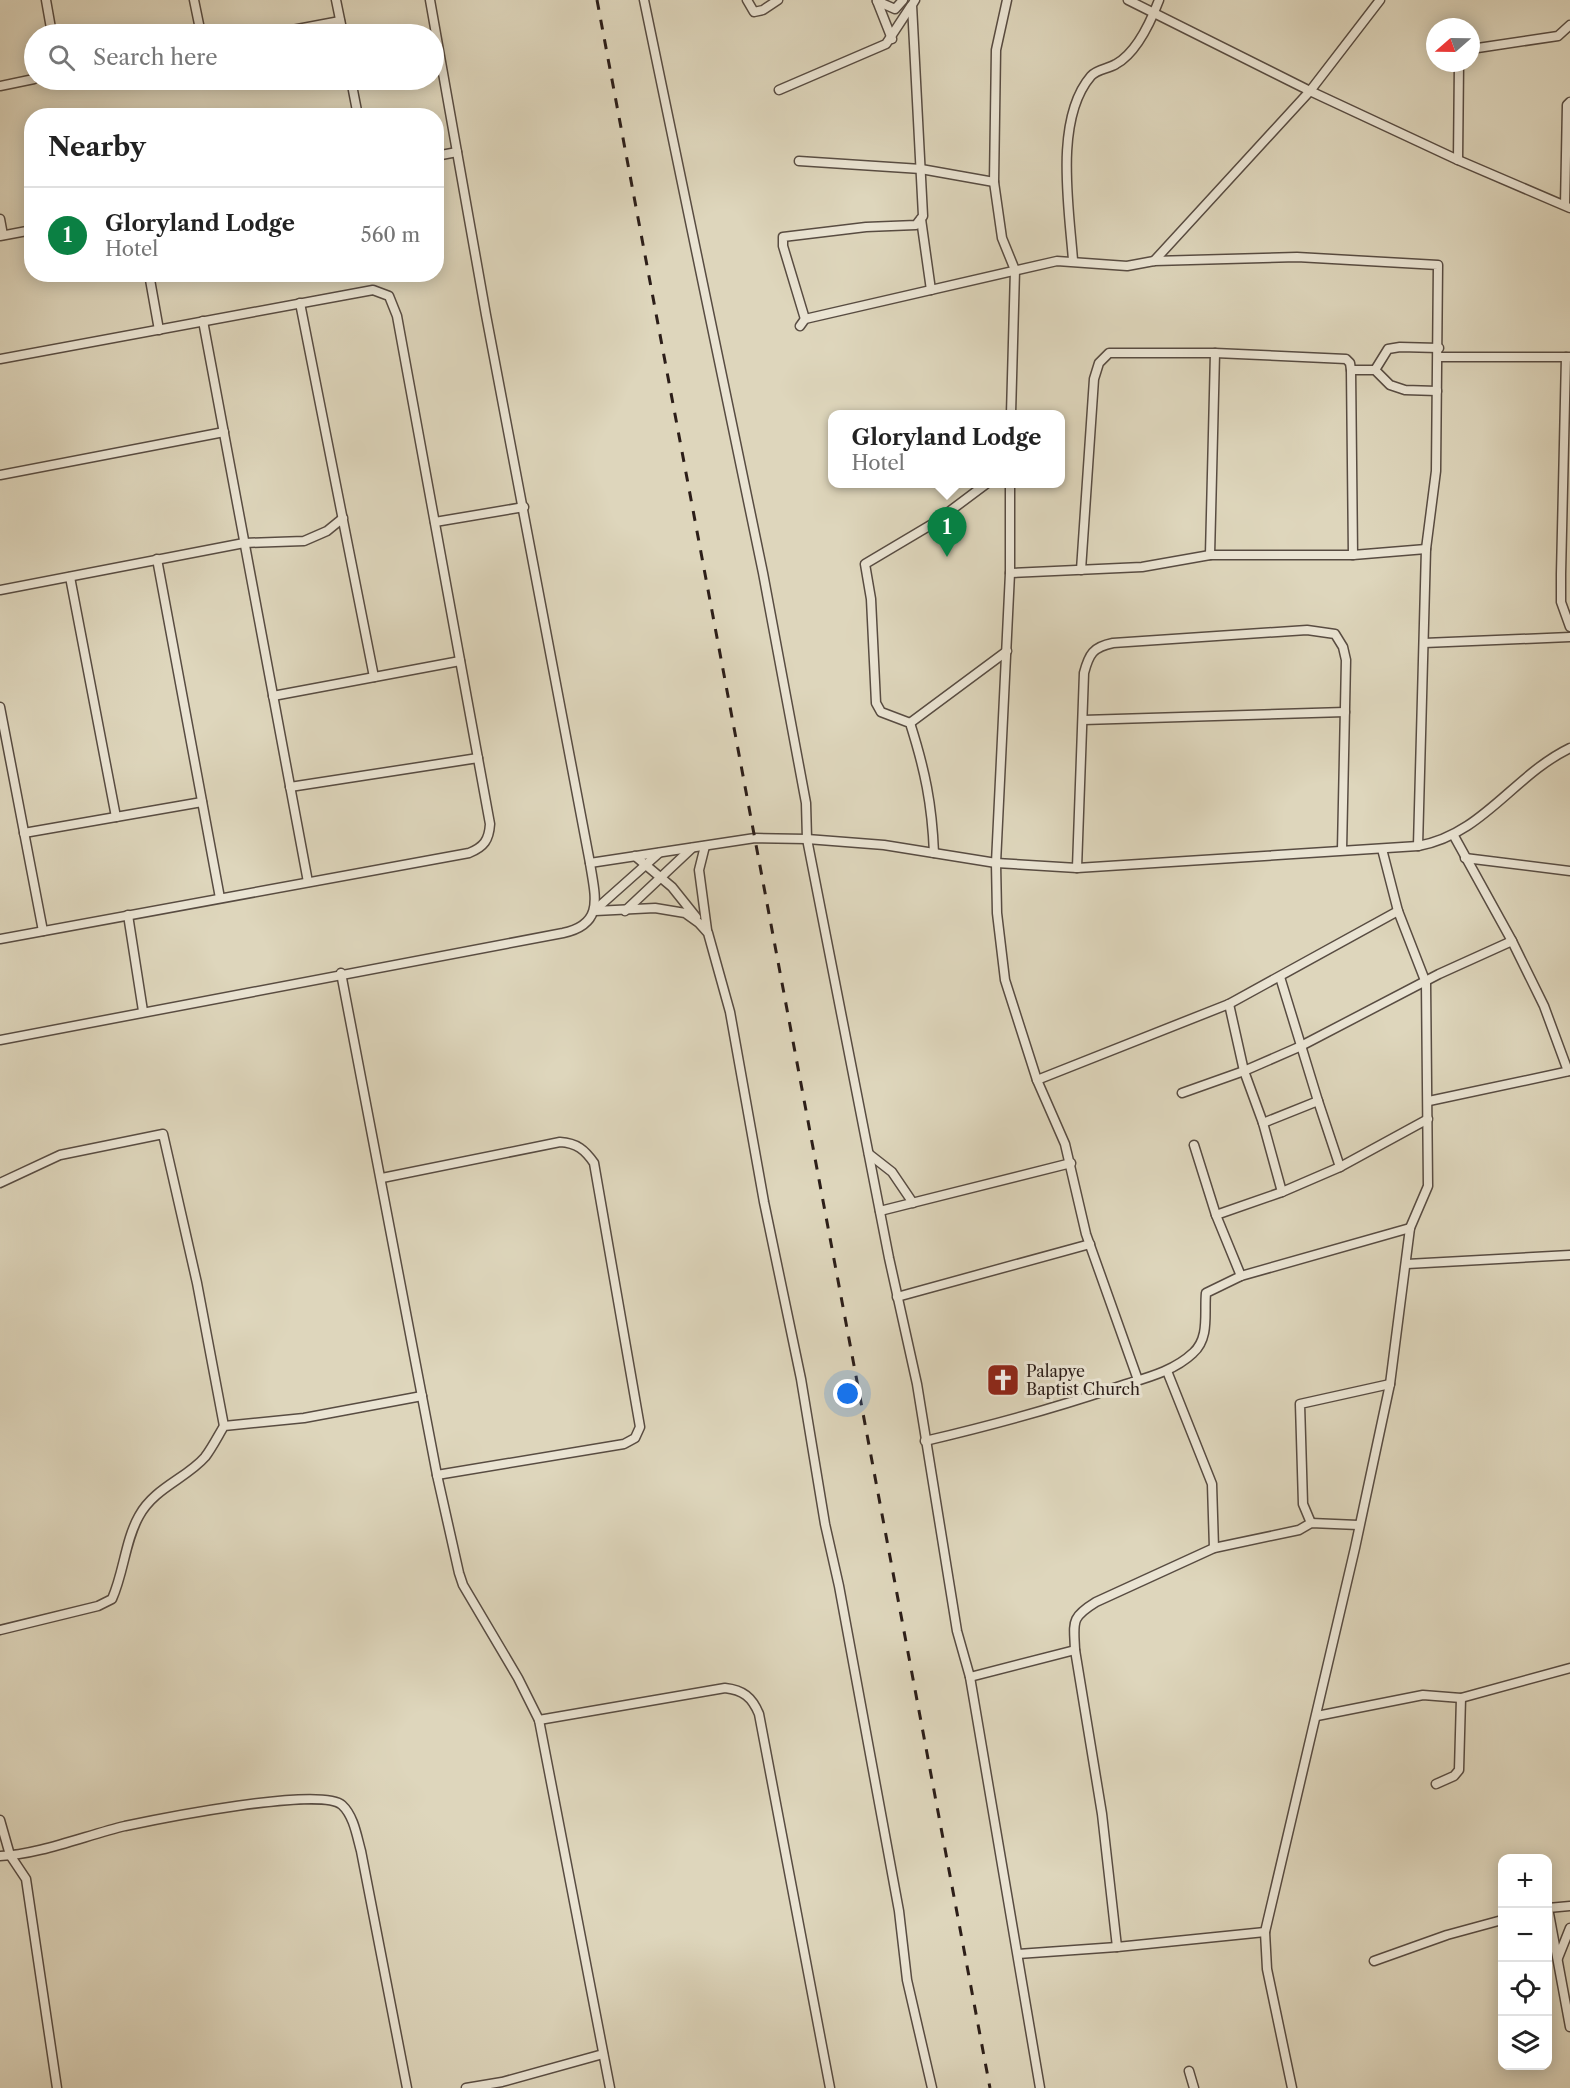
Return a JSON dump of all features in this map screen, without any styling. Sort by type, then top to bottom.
[{"type":"street","points":[[46,0],[50,24]]},
{"type":"street","points":[[194,0],[199,24]]},
{"type":"street","points":[[336,0],[341,24]]},
{"type":"street","points":[[430,0],[434,24]]},
{"type":"street","points":[[644,0],[763,573],[806,803],[807,838],[897,1297],[917,1384],[957,1631],[970,1677],[1040,2088]]},
{"type":"street","points":[[747,0],[754,12],[763,10],[778,0]]},
{"type":"street","points":[[876,1],[895,9],[903,0]]},
{"type":"street","points":[[1007,0],[996,51],[994,182],[1002,238],[1015,270],[1011,410]]},
{"type":"street","points":[[1128,0],[1310,91],[1458,160],[1568,206],[1568,105],[1570,102]]},
{"type":"street","points":[[1073,260],[1068,193],[1068,133],[1080,91],[1093,74],[1116,64],[1127,55],[1155,12],[1159,0]]},
{"type":"street","points":[[1154,261],[1310,91],[1380,0]]},
{"type":"street","points":[[876,1],[892,39]]},
{"type":"street","points":[[779,90],[886,45],[892,39],[913,3]]},
{"type":"street","points":[[913,3],[921,169],[921,219],[931,290]]},
{"type":"street","points":[[324,24],[340,21]]},
{"type":"street","points":[[1480,48],[1558,36],[1570,25]]},
{"type":"street","points":[[1458,160],[1459,72]]},
{"type":"street","points":[[444,79],[590,863],[596,899],[595,910]]},
{"type":"street","points":[[0,86],[24,81]]},
{"type":"street","points":[[353,90],[356,108]]},
{"type":"street","points":[[444,154],[457,152]]},
{"type":"street","points":[[799,161],[921,169],[994,182]]},
{"type":"street","points":[[0,219],[1,235],[24,231]]},
{"type":"street","points":[[921,219],[916,225],[866,227],[783,237],[783,246],[802,322],[1015,270],[1073,260],[1127,266],[1154,261],[1297,257],[1438,265],[1439,353],[1436,471],[1426,549],[1418,846]]},
{"type":"street","points":[[150,282],[159,330]]},
{"type":"street","points":[[0,359],[373,290],[384,293],[392,302],[490,824],[490,836],[479,849],[469,853],[0,939]]},
{"type":"street","points":[[300,303],[374,677]]},
{"type":"street","points":[[203,321],[308,882]]},
{"type":"street","points":[[1375,370],[1389,349],[1400,347],[1439,353],[1568,357],[1561,602],[1570,627]]},
{"type":"street","points":[[1081,570],[1094,379],[1099,363],[1109,353],[1215,353],[1338,357],[1350,363],[1353,555]]},
{"type":"street","points":[[1210,555],[1215,353]]},
{"type":"street","points":[[1351,370],[1375,370],[1390,385],[1405,390],[1437,391]]},
{"type":"street","points":[[0,475],[224,432]]},
{"type":"street","points":[[910,723],[881,712],[876,703],[871,599],[865,564],[934,524],[980,488]]},
{"type":"street","points":[[1010,488],[1010,573],[996,863],[997,913],[1005,980],[1037,1080],[1065,1144],[1090,1244],[1138,1380]]},
{"type":"street","points":[[435,522],[524,507]]},
{"type":"street","points":[[0,590],[244,543],[304,541],[327,531],[343,518]]},
{"type":"street","points":[[1010,573],[1142,567],[1210,555],[1353,555],[1426,549]]},
{"type":"street","points":[[157,559],[220,898]]},
{"type":"street","points":[[70,577],[116,817]]},
{"type":"street","points":[[1077,868],[1084,673],[1089,655],[1098,646],[1307,630],[1335,634],[1343,647],[1346,660],[1342,850]]},
{"type":"street","points":[[1424,643],[1570,637]]},
{"type":"street","points":[[910,723],[1007,651]]},
{"type":"street","points":[[273,696],[460,661]]},
{"type":"street","points":[[0,707],[43,931]]},
{"type":"street","points":[[1083,720],[1345,712]]},
{"type":"street","points":[[910,723],[932,805],[934,853]]},
{"type":"street","points":[[590,863],[756,838],[807,838],[884,845],[996,863],[1077,868],[1418,846],[1437,843],[1454,836],[1499,804],[1547,763],[1570,748]]},
{"type":"street","points":[[290,787],[478,758]]},
{"type":"street","points":[[24,833],[202,802]]},
{"type":"street","points":[[1429,1101],[1569,1071],[1544,1005],[1512,941],[1454,836]]},
{"type":"street","points":[[705,846],[699,870],[708,933],[730,1012],[766,1212],[801,1379],[825,1524],[839,1586],[899,1911],[907,1980],[932,2088]]},
{"type":"street","points":[[625,911],[692,848]]},
{"type":"street","points":[[1292,2088],[1267,1969],[1265,1932],[1317,1716],[1390,1384],[1410,1228],[1428,1186],[1429,1101],[1426,983],[1398,911],[1382,849]]},
{"type":"street","points":[[0,1040],[340,973],[576,930],[595,910],[661,852]]},
{"type":"street","points":[[635,856],[661,877],[708,933]]},
{"type":"street","points":[[1465,858],[1570,871]]},
{"type":"street","points":[[595,910],[625,911],[655,908],[685,913],[699,923]]},
{"type":"street","points":[[1037,1080],[1229,1004],[1398,911]]},
{"type":"street","points":[[128,915],[143,1011]]},
{"type":"street","points":[[1182,1093],[1244,1071],[1299,1047],[1426,983],[1439,974],[1512,941]]},
{"type":"street","points":[[340,973],[382,1178],[437,1475],[463,1585],[540,1720],[610,2088]]},
{"type":"street","points":[[1280,977],[1299,1047],[1340,1167]]},
{"type":"street","points":[[1229,1004],[1244,1071],[1263,1122],[1282,1192]]},
{"type":"street","points":[[1263,1122],[1318,1101]]},
{"type":"street","points":[[1216,1215],[1282,1192],[1340,1167],[1428,1119]]},
{"type":"street","points":[[0,1183],[60,1155],[163,1134],[197,1283],[224,1426],[204,1458],[168,1484],[140,1514],[129,1543],[122,1577],[112,1599],[98,1606],[0,1630]]},
{"type":"street","points":[[382,1178],[560,1142],[572,1143],[585,1150],[594,1163],[640,1427],[635,1438],[624,1444],[437,1475]]},
{"type":"street","points":[[1194,1145],[1216,1215],[1241,1276]]},
{"type":"street","points":[[869,1154],[892,1172],[913,1203]]},
{"type":"street","points":[[880,1211],[1071,1163]]},
{"type":"street","points":[[925,1441],[1002,1423],[1167,1371],[1194,1353],[1205,1334],[1206,1293],[1241,1276],[1410,1228]]},
{"type":"street","points":[[897,1297],[1090,1244]]},
{"type":"street","points":[[1407,1264],[1570,1255]]},
{"type":"street","points":[[1167,1371],[1212,1484],[1214,1548]]},
{"type":"street","points":[[1311,1523],[1303,1504],[1300,1404],[1390,1384]]},
{"type":"street","points":[[224,1426],[304,1418],[422,1396]]},
{"type":"street","points":[[1117,1947],[1102,1814],[1075,1650],[1074,1623],[1079,1612],[1214,1548],[1286,1534],[1311,1523],[1358,1526]]},
{"type":"street","points":[[970,1677],[1075,1650]]},
{"type":"street","points":[[1317,1716],[1423,1695],[1461,1698],[1570,1668]]},
{"type":"street","points":[[540,1720],[725,1688],[740,1690],[754,1700],[759,1714],[830,2088]]},
{"type":"street","points":[[1436,1784],[1454,1776],[1459,1770],[1461,1698]]},
{"type":"street","points":[[5,1855],[127,1826],[265,1802],[327,1798],[342,1804],[352,1820],[361,1851],[407,2088]]},
{"type":"street","points":[[0,1820],[5,1855],[26,1879],[57,2088]]},
{"type":"street","points":[[1552,1908],[1570,1906]]},
{"type":"street","points":[[1374,1961],[1447,1935],[1498,1921]]},
{"type":"street","points":[[1557,1959],[1570,1928]]},
{"type":"street","points":[[1552,1931],[1570,2027]]},
{"type":"street","points":[[1018,1954],[1117,1947],[1265,1932]]},
{"type":"street","points":[[466,2088],[502,2082],[603,2054]]},
{"type":"street","points":[[1189,2070],[1194,2088]]},
{"type":"railway","points":[[597,0],[990,2088]]},
{"type":"place","name":"Gloryland Lodge","points":[[947,557]]},
{"type":"place","name":"Palapye Baptist Church","points":[[1003,1380]]}]
